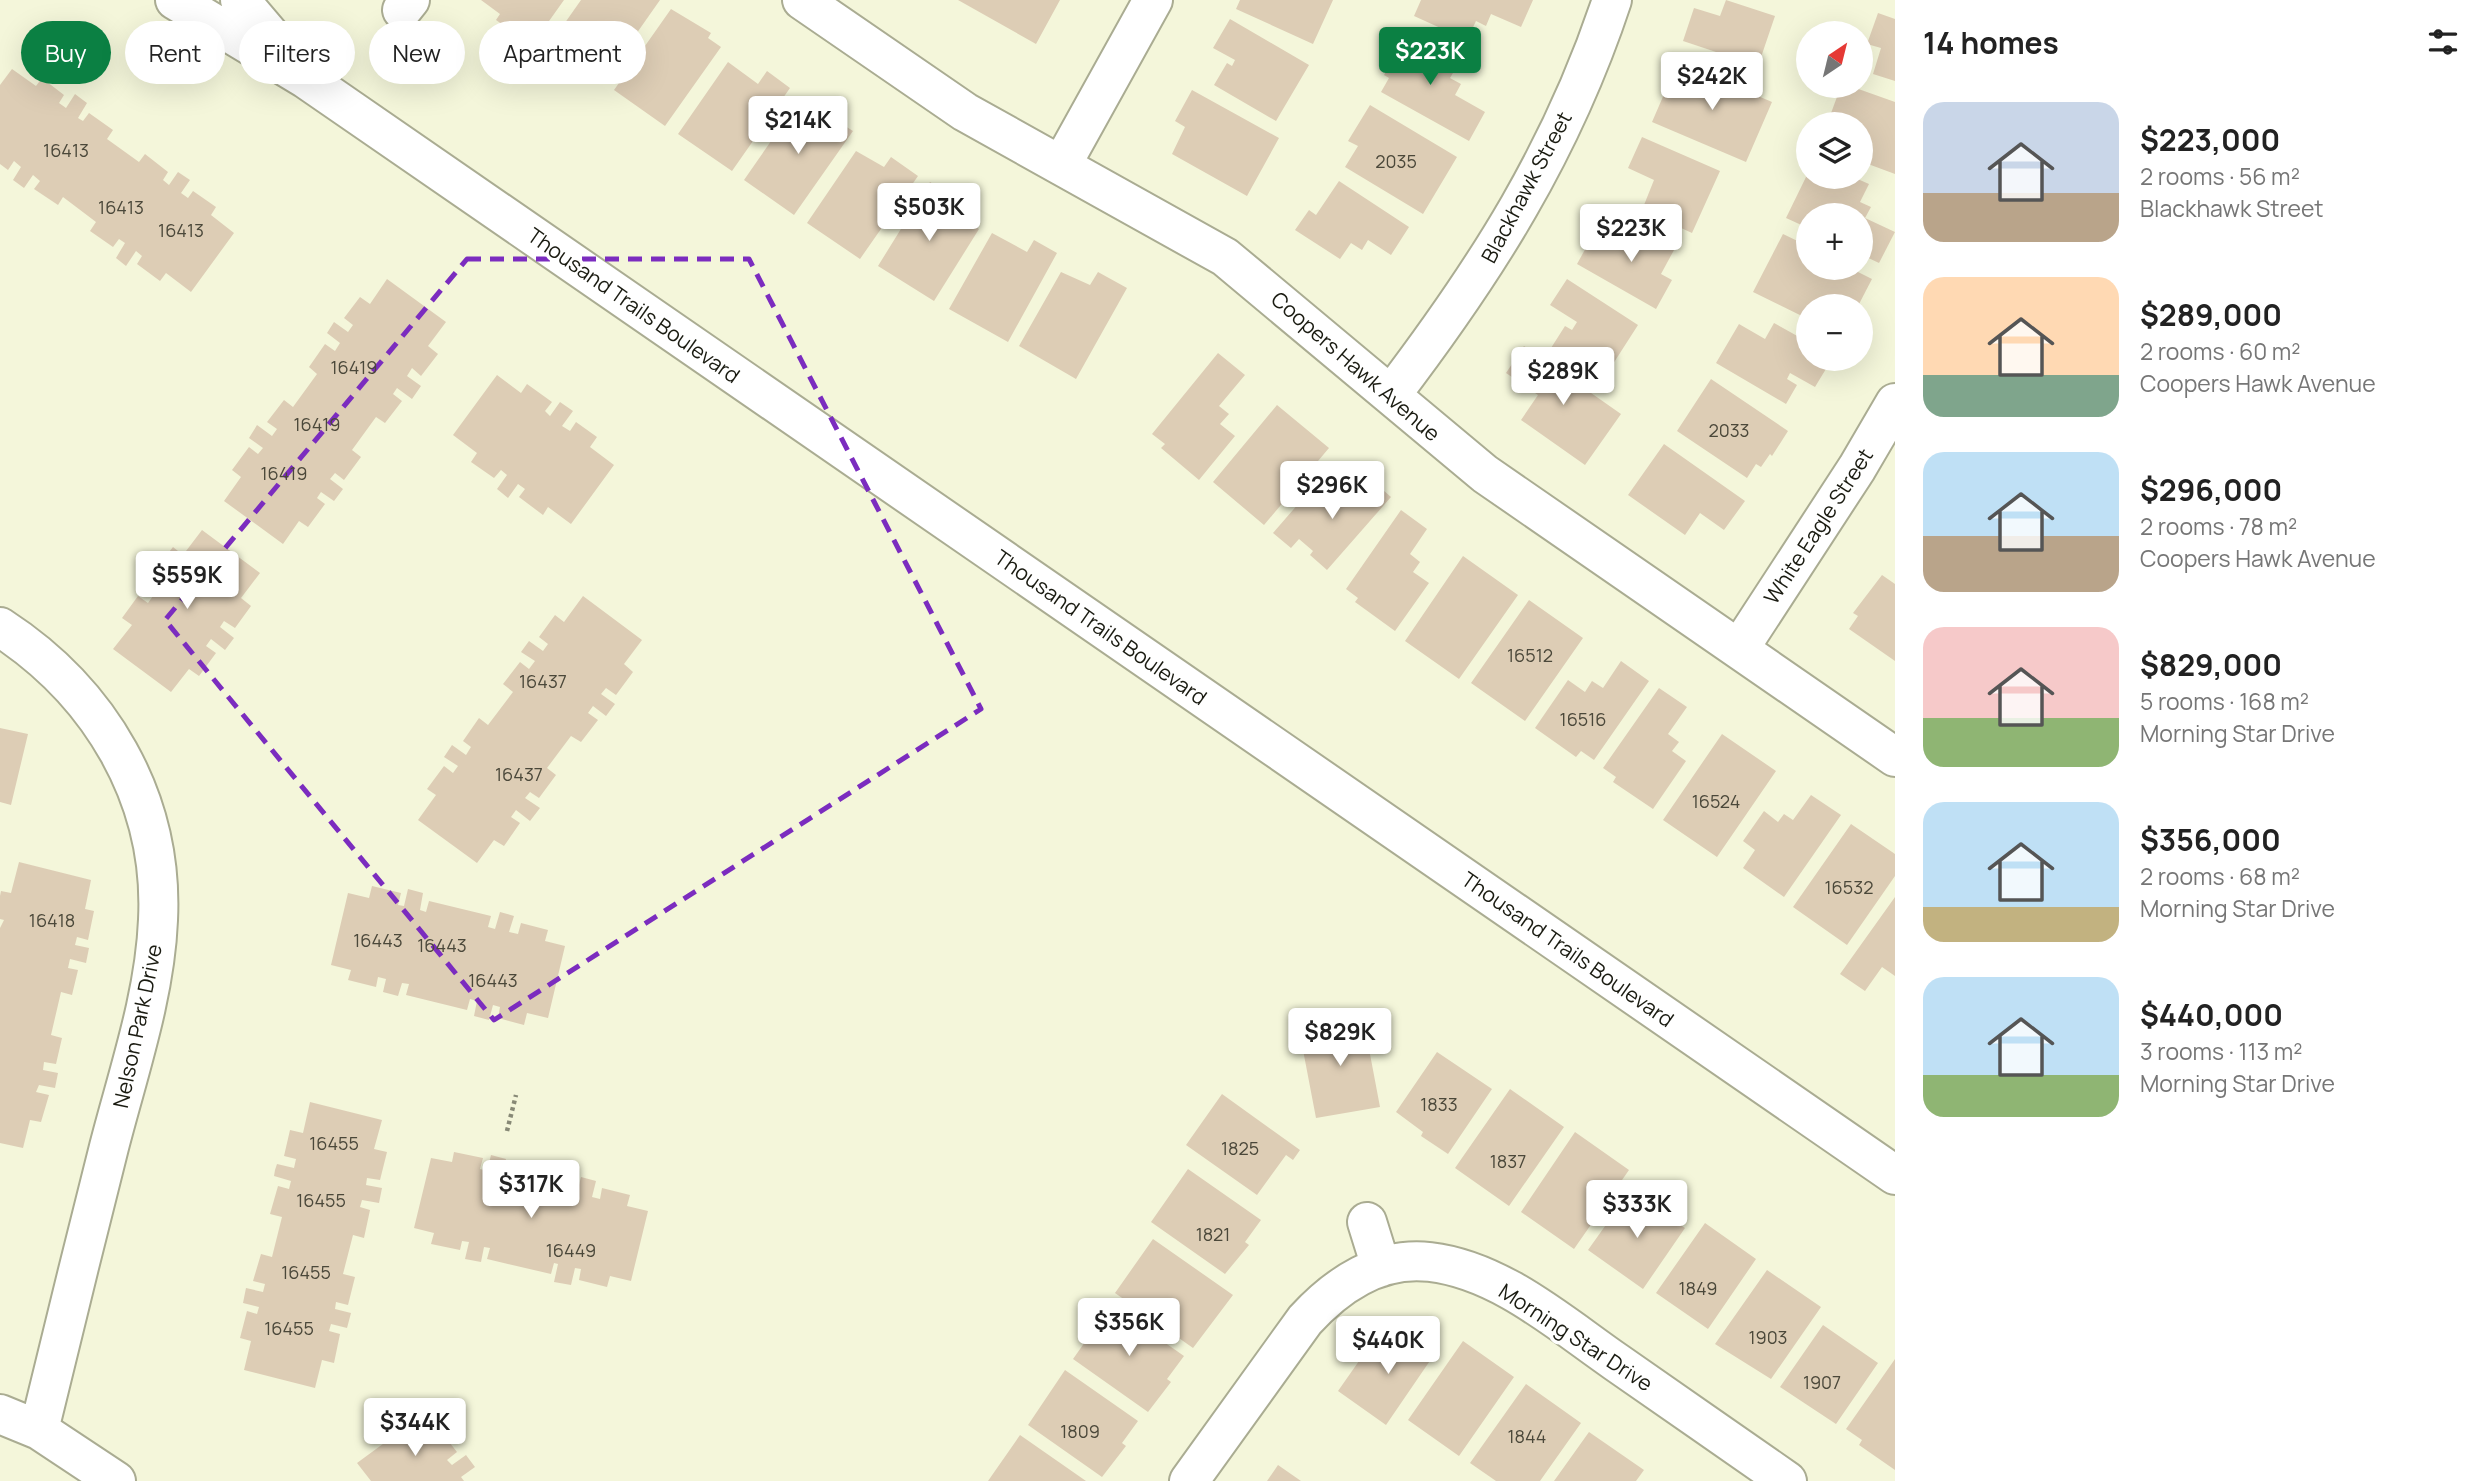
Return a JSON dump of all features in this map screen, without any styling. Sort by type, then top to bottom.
[{"type":"street","name":"Thousand Trails Boulevard","points":[[174,0],[239,39]]},
{"type":"street","name":"Thousand Trails Boulevard","points":[[240,0],[258,21]]},
{"type":"street","name":"Coopers Hawk Avenue","points":[[802,0],[955,105],[1225,257],[1391,395],[1432,433],[1485,474],[1895,757]]},
{"type":"street","points":[[1062,164],[1153,0]]},
{"type":"street","name":"Blackhawk Street","points":[[1391,395],[1453,314],[1509,229],[1556,140],[1598,41],[1612,0]]},
{"type":"street","name":"Thousand Trails Boulevard","points":[[313,84],[1895,1175]]},
{"type":"street","name":"White Eagle Street","points":[[1739,649],[1857,468],[1895,403]]},
{"type":"street","name":"Nelson Park Drive","points":[[0,626],[31,648],[72,687],[112,737],[128,764],[141,798],[156,860],[159,891],[157,933],[146,1003],[39,1430]]},
{"type":"street","points":[[1367,1222],[1381,1267]]},
{"type":"street","name":"Morning Star Drive","points":[[1189,1481],[1305,1320],[1339,1287],[1381,1267],[1428,1262],[1454,1267],[1529,1302],[1787,1481]]},
{"type":"street","points":[[0,1415],[39,1430],[116,1481]]},
{"type":"path","points":[[507,1131],[516,1095]]},
{"type":"highlighted area","points":[[467,259],[749,259],[981,709],[494,1020],[165,620]]},
{"type":"building","points":[[481,0],[564,0],[549,21],[497,21],[500,14]]},
{"type":"building","points":[[581,0],[660,0],[645,21],[566,21]]},
{"type":"building","points":[[958,0],[1060,0],[1036,44]]},
{"type":"building","points":[[1240,0],[1333,0],[1313,44],[1236,9]]},
{"type":"building","points":[[1421,0],[1533,0],[1521,27],[1491,14],[1486,26],[1476,21],[1467,40],[1414,16]]},
{"type":"building","points":[[1726,0],[1775,16],[1758,66],[1683,41],[1694,8],[1720,16]]},
{"type":"building","points":[[671,9],[711,33],[708,38],[721,47],[665,126],[614,90],[618,84],[646,84],[646,45]]},
{"type":"building","points":[[1878,13],[1895,19],[1895,81],[1873,74],[1881,48],[1873,46],[1873,27]]},
{"type":"building","points":[[1230,19],[1309,65],[1276,121],[1214,85],[1227,63],[1232,66],[1235,60],[1213,48]]},
{"type":"building","points":[[1408,32],[1460,61],[1450,78],[1461,84],[1455,95],[1485,112],[1469,141],[1381,92],[1389,78],[1384,75]]},
{"type":"building","points":[[728,62],[758,84],[767,71],[790,88],[732,171],[678,134]]},
{"type":"building","points":[[1678,62],[1772,102],[1746,162],[1652,122]]},
{"type":"building","points":[[12,69],[21,75],[21,84],[50,84],[64,95],[59,103],[66,108],[75,94],[87,103],[78,118],[83,121],[89,113],[113,130],[107,139],[139,162],[145,154],[168,172],[163,180],[169,185],[178,172],[190,180],[181,193],[188,198],[193,191],[216,207],[211,215],[234,233],[191,292],[166,273],[160,281],[137,264],[142,256],[136,251],[126,266],[116,258],[125,243],[119,239],[113,247],[90,231],[96,222],[63,197],[58,205],[34,189],[40,181],[33,175],[24,188],[13,180],[21,167],[14,161],[8,170],[0,164],[0,85]]},
{"type":"building","points":[[1192,90],[1279,138],[1247,196],[1172,154],[1185,127],[1175,121]]},
{"type":"building","points":[[1873,94],[1895,102],[1895,174],[1873,166],[1873,112],[1831,112],[1837,98],[1873,98]]},
{"type":"building","points":[[801,98],[853,131],[794,215],[744,180]]},
{"type":"building","points":[[1370,105],[1457,157],[1423,214],[1345,167],[1358,146],[1348,141]]},
{"type":"building","points":[[1642,137],[1720,171],[1692,233],[1642,210],[1654,180],[1628,168]]},
{"type":"building","points":[[856,151],[884,167],[891,157],[918,176],[860,259],[807,223]]},
{"type":"building","points":[[1339,181],[1409,227],[1391,255],[1368,240],[1362,250],[1351,243],[1340,259],[1295,230],[1309,210],[1316,215]]},
{"type":"building","points":[[930,182],[959,200],[952,212],[979,229],[934,301],[878,266]]},
{"type":"building","points":[[1800,189],[1866,189],[1860,202],[1862,203],[1796,203],[1796,223],[1786,218]]},
{"type":"building","points":[[1873,222],[1895,232],[1879,263],[1873,260]]},
{"type":"building","points":[[1628,224],[1674,250],[1661,274],[1672,280],[1656,309],[1577,264],[1593,235],[1608,244],[1616,231],[1622,235]]},
{"type":"building","points":[[992,233],[1027,252],[1034,240],[1057,253],[1008,342],[949,309]]},
{"type":"building","points":[[1783,234],[1796,240],[1796,280],[1871,280],[1864,294],[1796,294],[1796,313],[1753,292]]},
{"type":"building","points":[[1061,272],[1090,285],[1098,272],[1127,288],[1076,379],[1019,346]]},
{"type":"building","points":[[387,279],[446,322],[428,346],[438,354],[421,376],[412,368],[407,376],[421,386],[412,399],[397,388],[393,394],[402,401],[385,423],[376,417],[352,450],[361,457],[344,480],[335,473],[330,479],[343,489],[334,501],[321,492],[317,498],[325,504],[308,527],[299,521],[283,544],[224,501],[241,477],[232,470],[249,447],[258,454],[263,448],[249,438],[257,425],[272,436],[277,429],[267,422],[284,400],[293,407],[317,374],[309,367],[325,344],[335,351],[340,343],[327,333],[334,322],[348,332],[353,325],[344,318],[360,297],[370,304]]},
{"type":"building","points":[[1567,279],[1638,325],[1602,381],[1551,348],[1565,326],[1572,330],[1577,322],[1550,305]]},
{"type":"building","points":[[1774,323],[1796,335],[1796,371],[1825,371],[1815,387],[1790,373],[1787,379],[1797,385],[1786,404],[1716,363],[1739,324],[1765,339]]},
{"type":"building","points":[[1524,346],[1621,414],[1585,465],[1521,420],[1538,395],[1506,373]]},
{"type":"building","points":[[1218,353],[1245,375],[1219,406],[1229,414],[1220,424],[1235,436],[1199,480],[1161,448],[1165,444],[1152,434]]},
{"type":"building","points":[[497,375],[521,393],[527,384],[552,402],[545,411],[550,416],[560,402],[573,411],[562,426],[570,431],[576,422],[597,437],[590,447],[614,465],[571,524],[548,507],[543,515],[519,497],[525,489],[518,484],[508,498],[497,489],[507,475],[501,470],[494,478],[471,462],[477,453],[453,435]]},
{"type":"building","points":[[1711,379],[1788,431],[1772,456],[1770,454],[1761,467],[1756,464],[1747,478],[1677,431]]},
{"type":"building","points":[[1277,405],[1329,448],[1264,525],[1213,482]]},
{"type":"building","points":[[1664,444],[1745,501],[1724,530],[1700,513],[1685,535],[1628,495]]},
{"type":"building","points":[[1366,475],[1391,497],[1327,570],[1310,555],[1313,551],[1299,539],[1291,548],[1273,533],[1312,488],[1326,501],[1334,492],[1344,500]]},
{"type":"building","points":[[1401,510],[1427,529],[1410,554],[1420,562],[1413,572],[1429,583],[1395,631],[1355,602],[1358,598],[1346,589]]},
{"type":"building","points":[[202,530],[260,573],[241,598],[251,606],[235,628],[224,621],[220,627],[234,638],[225,650],[211,639],[206,646],[216,653],[199,676],[189,669],[171,692],[113,649],[132,625],[122,618],[138,596],[148,603],[153,596],[139,586],[147,574],[162,585],[167,577],[156,569],[173,547],[183,555]]},
{"type":"building","points":[[1463,556],[1518,595],[1459,679],[1405,641]]},
{"type":"building","points":[[1882,575],[1895,584],[1895,661],[1849,629],[1858,616],[1853,613]]},
{"type":"building","points":[[583,596],[642,640],[624,664],[633,672],[616,695],[606,688],[601,694],[615,704],[606,716],[593,706],[588,713],[598,720],[581,742],[571,736],[547,768],[556,775],[539,798],[530,792],[525,798],[540,808],[530,821],[516,810],[511,817],[520,823],[504,846],[494,840],[477,863],[418,820],[436,795],[427,789],[444,766],[453,773],[458,766],[444,757],[452,745],[466,755],[471,747],[463,741],[479,718],[488,725],[513,692],[503,684],[520,662],[529,669],[535,661],[521,652],[529,641],[543,651],[548,644],[539,637],[555,615],[564,622]]},
{"type":"building","points":[[1529,600],[1583,638],[1525,721],[1471,683]]},
{"type":"building","points":[[1621,661],[1649,681],[1594,760],[1581,751],[1576,757],[1535,728],[1568,680],[1585,692],[1592,681],[1603,688]]},
{"type":"building","points":[[1659,688],[1687,707],[1668,734],[1679,742],[1672,751],[1686,761],[1653,809],[1613,782],[1616,777],[1603,768]]},
{"type":"building","points":[[0,728],[28,734],[11,805],[0,802]]},
{"type":"building","points":[[1722,734],[1776,771],[1717,857],[1663,820]]},
{"type":"building","points":[[1811,795],[1841,815],[1784,897],[1743,868],[1755,850],[1743,841],[1764,811],[1778,822],[1784,814],[1793,820]]},
{"type":"building","points":[[1851,824],[1895,854],[1895,876],[1847,945],[1793,907]]},
{"type":"building","points":[[19,862],[91,880],[85,909],[94,911],[88,940],[77,937],[75,945],[89,948],[86,963],[70,959],[68,968],[78,970],[72,995],[61,992],[51,1035],[62,1038],[56,1064],[44,1062],[43,1070],[58,1073],[55,1088],[39,1085],[36,1092],[49,1095],[41,1122],[30,1120],[23,1148],[0,1143],[0,928],[4,920],[0,919],[0,896],[1,891],[11,893]]},
{"type":"building","points":[[372,886],[401,893],[398,905],[404,906],[408,889],[423,893],[420,910],[426,912],[429,901],[491,916],[488,927],[495,929],[500,912],[514,916],[509,932],[518,934],[521,923],[548,930],[545,941],[565,946],[548,1018],[527,1013],[524,1025],[498,1018],[500,1007],[493,1005],[489,1020],[474,1016],[477,1001],[470,999],[467,1010],[406,995],[409,984],[402,983],[398,996],[383,992],[386,979],[378,977],[376,987],[348,980],[351,970],[331,965],[348,893],[369,898]]},
{"type":"building","points":[[1895,897],[1895,976],[1882,967],[1865,991],[1840,974]]},
{"type":"building","points":[[1363,1017],[1380,1107],[1316,1118],[1299,1029]]},
{"type":"building","points":[[1437,1052],[1492,1089],[1448,1154],[1421,1136],[1423,1132],[1396,1112]]},
{"type":"building","points":[[1510,1089],[1564,1127],[1509,1206],[1455,1168]]},
{"type":"building","points":[[1222,1094],[1300,1150],[1293,1160],[1286,1155],[1257,1195],[1186,1145]]},
{"type":"building","points":[[310,1102],[382,1120],[374,1149],[387,1152],[380,1180],[367,1178],[366,1185],[382,1188],[379,1203],[362,1200],[360,1207],[370,1210],[364,1238],[353,1235],[343,1274],[355,1277],[348,1305],[336,1302],[335,1309],[351,1313],[347,1328],[331,1324],[329,1331],[340,1334],[334,1363],[322,1360],[315,1388],[244,1370],[251,1341],[240,1338],[247,1311],[257,1314],[259,1307],[243,1303],[246,1288],[263,1292],[265,1284],[253,1281],[261,1254],[272,1257],[282,1217],[270,1214],[278,1186],[289,1189],[291,1181],[274,1176],[275,1170],[277,1164],[294,1168],[296,1159],[284,1156],[290,1130],[303,1133]]},
{"type":"building","points":[[1575,1132],[1629,1170],[1574,1249],[1521,1212]]},
{"type":"building","points":[[454,1152],[483,1158],[480,1169],[487,1171],[491,1155],[506,1159],[502,1175],[509,1177],[512,1165],[573,1180],[570,1192],[577,1193],[581,1177],[596,1181],[592,1197],[600,1199],[602,1188],[630,1195],[627,1206],[648,1211],[631,1281],[610,1276],[607,1287],[579,1280],[581,1269],[575,1268],[571,1285],[554,1282],[558,1264],[554,1263],[551,1274],[487,1259],[490,1248],[484,1247],[481,1262],[465,1259],[469,1242],[462,1241],[460,1250],[431,1244],[434,1233],[414,1228],[431,1158],[452,1162]]},
{"type":"building","points":[[1188,1169],[1261,1220],[1245,1242],[1249,1245],[1225,1274],[1151,1222]]},
{"type":"building","points":[[1630,1191],[1685,1228],[1643,1289],[1588,1250]]},
{"type":"building","points":[[1705,1223],[1756,1259],[1708,1329],[1656,1293]]},
{"type":"building","points":[[1153,1239],[1233,1295],[1193,1348],[1115,1293]]},
{"type":"building","points":[[1767,1270],[1821,1307],[1771,1379],[1715,1344]]},
{"type":"building","points":[[1111,1305],[1184,1356],[1167,1379],[1171,1382],[1148,1412],[1073,1359]]},
{"type":"building","points":[[1823,1325],[1878,1363],[1836,1424],[1780,1387]]},
{"type":"building","points":[[1411,1330],[1438,1349],[1386,1425],[1338,1391],[1373,1341],[1391,1354]]},
{"type":"building","points":[[1463,1341],[1514,1377],[1459,1456],[1408,1420]]},
{"type":"building","points":[[1895,1359],[1895,1470],[1859,1445],[1862,1440],[1846,1429]]},
{"type":"building","points":[[1065,1370],[1138,1421],[1122,1443],[1126,1446],[1102,1477],[1028,1425]]},
{"type":"building","points":[[1526,1384],[1581,1423],[1540,1481],[1496,1481],[1470,1463]]},
{"type":"building","points":[[417,1419],[430,1436],[439,1429],[457,1452],[447,1460],[452,1465],[466,1455],[475,1467],[461,1477],[464,1481],[371,1481],[357,1463]]},
{"type":"building","points":[[1589,1432],[1644,1470],[1636,1481],[1554,1481]]},
{"type":"building","points":[[1020,1435],[1086,1481],[988,1481]]},
{"type":"building","points":[[1278,1465],[1301,1481],[1267,1481]]}]
